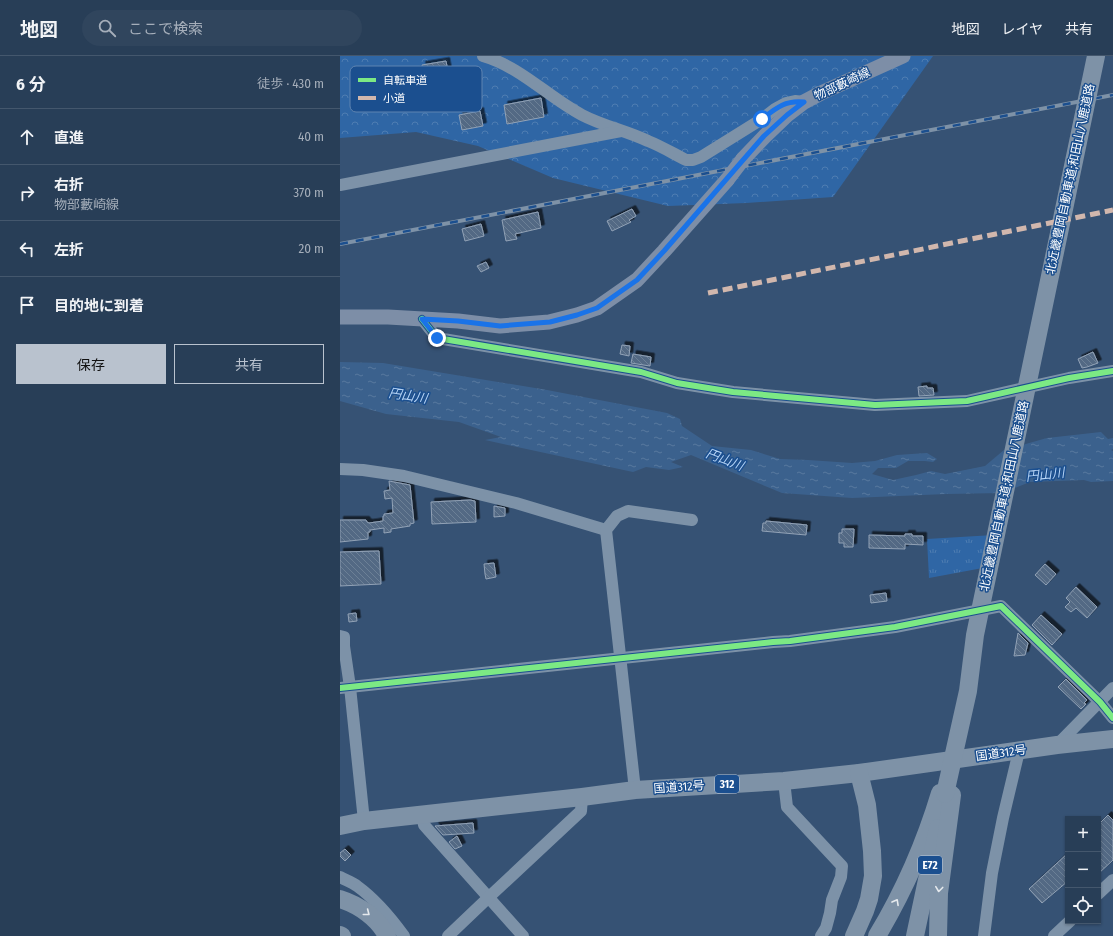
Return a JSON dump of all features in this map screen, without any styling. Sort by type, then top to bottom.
[{"type":"highway","name":"北近畿豊岡自動車道;和田山八鹿道路","points":[[946,794],[968,691],[975,635],[1096,56]]},
{"type":"highway","points":[[938,936],[939,893],[946,794],[964,662],[975,635]]},
{"type":"highway","name":"国道312号","points":[[340,826],[364,821],[635,790],[784,781],[859,773],[1113,739]]},
{"type":"highway","points":[[843,936],[851,922],[857,906],[864,878],[864,851],[859,805],[859,773]]},
{"type":"highway","points":[[854,936],[865,910],[873,876],[867,804],[859,773]]},
{"type":"highway","points":[[877,936],[899,896],[914,865],[929,828],[946,794]]},
{"type":"highway","name":"E72","points":[[916,936],[946,794]]},
{"type":"highway","points":[[340,899],[365,911],[380,925],[387,936]]},
{"type":"main road","name":"物部藪崎線","points":[[340,317],[388,317],[458,321],[500,326],[550,322],[597,308],[637,280],[727,180],[764,136],[787,115],[804,102],[821,93],[902,56]]},
{"type":"street","points":[[483,56],[494,59],[524,75],[558,100],[583,115],[648,141],[686,160],[694,160],[701,157],[786,103],[795,101],[804,102]]},
{"type":"street","points":[[340,185],[621,131]]},
{"type":"street","points":[[422,319],[437,338],[641,372],[677,382],[733,392],[875,405],[967,401],[1069,378],[1113,371]]},
{"type":"street","points":[[340,469],[363,470],[404,476],[516,503],[606,530]]},
{"type":"street","points":[[635,790],[606,530],[617,516],[628,512],[692,520]]},
{"type":"street","points":[[345,688],[790,641],[895,627],[1001,606],[1100,702],[1113,718]]},
{"type":"street","points":[[340,636],[344,636],[345,688],[364,821]]},
{"type":"street","points":[[1057,746],[1113,688]]},
{"type":"street","points":[[984,936],[992,873],[1019,751]]},
{"type":"street","points":[[784,781],[787,807],[842,866],[841,878],[832,900],[826,928],[821,936]]},
{"type":"street","points":[[448,936],[581,811],[582,797]]},
{"type":"street","points":[[422,814],[424,825],[489,896],[523,936]]},
{"type":"street","points":[[340,877],[356,885],[372,899],[392,920],[404,936]]},
{"type":"street","points":[[1101,891],[1113,880]]},
{"type":"street","points":[[1054,936],[1067,924]]},
{"type":"green space","points":[[340,56],[933,56],[833,197],[746,203],[668,206],[553,178],[478,146],[416,132],[340,138]]},
{"type":"green space","points":[[994,535],[988,567],[929,578],[927,539]]},
{"type":"water","name":"円山川","points":[[340,362],[383,363],[547,390],[667,413],[680,419],[682,426],[712,446],[751,450],[780,459],[852,463],[875,461],[897,455],[927,453],[937,459],[933,462],[908,461],[896,468],[878,468],[872,474],[893,480],[931,471],[945,474],[985,466],[1004,450],[1047,438],[1101,432],[1108,439],[1113,438],[1113,449],[1111,450],[1113,451],[1113,481],[1091,482],[1084,480],[1030,482],[1002,493],[852,498],[782,493],[691,455],[671,462],[683,467],[669,470],[646,467],[633,472],[485,440],[501,437],[459,422],[386,414],[340,401]]},
{"type":"building","points":[[446,61],[447,66],[422,66]]},
{"type":"building","points":[[541,98],[544,117],[507,124],[504,105]]},
{"type":"building","points":[[480,112],[483,126],[462,130],[459,115]]},
{"type":"building","points":[[632,209],[636,216],[629,220],[631,222],[612,231],[607,221]]},
{"type":"building","points":[[538,212],[541,228],[515,234],[517,239],[506,241],[502,220]]},
{"type":"building","points":[[481,224],[484,236],[465,241],[462,229]]},
{"type":"building","points":[[486,262],[489,268],[481,272],[477,266]]},
{"type":"building","points":[[622,345],[630,346],[629,356],[620,354]]},
{"type":"building","points":[[1093,352],[1098,363],[1082,368],[1078,359]]},
{"type":"building","points":[[633,354],[651,357],[650,366],[631,363]]},
{"type":"building","points":[[927,386],[927,388],[933,388],[934,395],[919,396],[918,387]]},
{"type":"building","points":[[389,481],[410,485],[414,523],[410,524],[410,526],[391,529],[391,532],[384,533],[384,528],[370,530],[370,532],[368,532],[368,539],[340,542],[340,520],[366,520],[369,523],[383,521],[384,514],[393,513],[392,498],[385,499],[384,491],[390,490]]},
{"type":"building","points":[[475,501],[476,522],[432,524],[431,502]]},
{"type":"building","points":[[494,506],[505,508],[505,516],[494,517]]},
{"type":"building","points":[[766,521],[807,525],[806,535],[762,531],[763,523],[766,523]]},
{"type":"building","points":[[842,529],[854,529],[853,547],[844,547],[844,543],[839,543],[839,533],[842,533]]},
{"type":"building","points":[[905,534],[912,534],[912,536],[923,536],[923,545],[905,544],[905,549],[869,548],[869,535],[905,536]]},
{"type":"building","points":[[379,551],[381,584],[340,586],[340,552]]},
{"type":"building","points":[[494,563],[496,577],[486,579],[484,564]]},
{"type":"building","points":[[1045,564],[1056,574],[1046,585],[1035,575]]},
{"type":"building","points":[[1076,587],[1097,607],[1087,618],[1076,608],[1071,612],[1065,607],[1070,602],[1066,598]]},
{"type":"building","points":[[886,593],[887,601],[871,603],[870,595]]},
{"type":"building","points":[[356,613],[357,621],[349,622],[348,614]]},
{"type":"building","points":[[1041,615],[1062,634],[1052,645],[1032,625]]},
{"type":"building","points":[[1018,633],[1028,643],[1025,655],[1014,656]]},
{"type":"building","points":[[1066,679],[1087,700],[1084,703],[1086,704],[1081,709],[1058,687]]},
{"type":"building","points":[[1108,815],[1113,820],[1113,860],[1101,871],[1101,852],[1101,822]]},
{"type":"building","points":[[473,823],[474,833],[443,835],[435,826]]},
{"type":"building","points":[[457,836],[462,846],[455,849],[449,842]]},
{"type":"building","points":[[345,849],[351,855],[345,861],[340,856],[340,853]]},
{"type":"building","points":[[1065,856],[1065,884],[1042,903],[1029,889]]},
{"type":"railway","points":[[340,244],[1113,95]]},
{"type":"marked path","points":[[708,293],[1113,210]]},
{"type":"cycle path","points":[[422,319],[437,338],[641,372],[677,383],[733,392],[875,405],[967,401],[1069,378],[1113,371]]},
{"type":"cycle path","points":[[340,688],[790,641],[895,627],[1001,606],[1100,702],[1113,718]]},
{"type":"route","points":[[437,338],[422,319],[458,321],[500,326],[550,322],[597,308],[637,280],[727,180],[764,136],[804,102],[795,101],[786,103],[762,119]]}]
